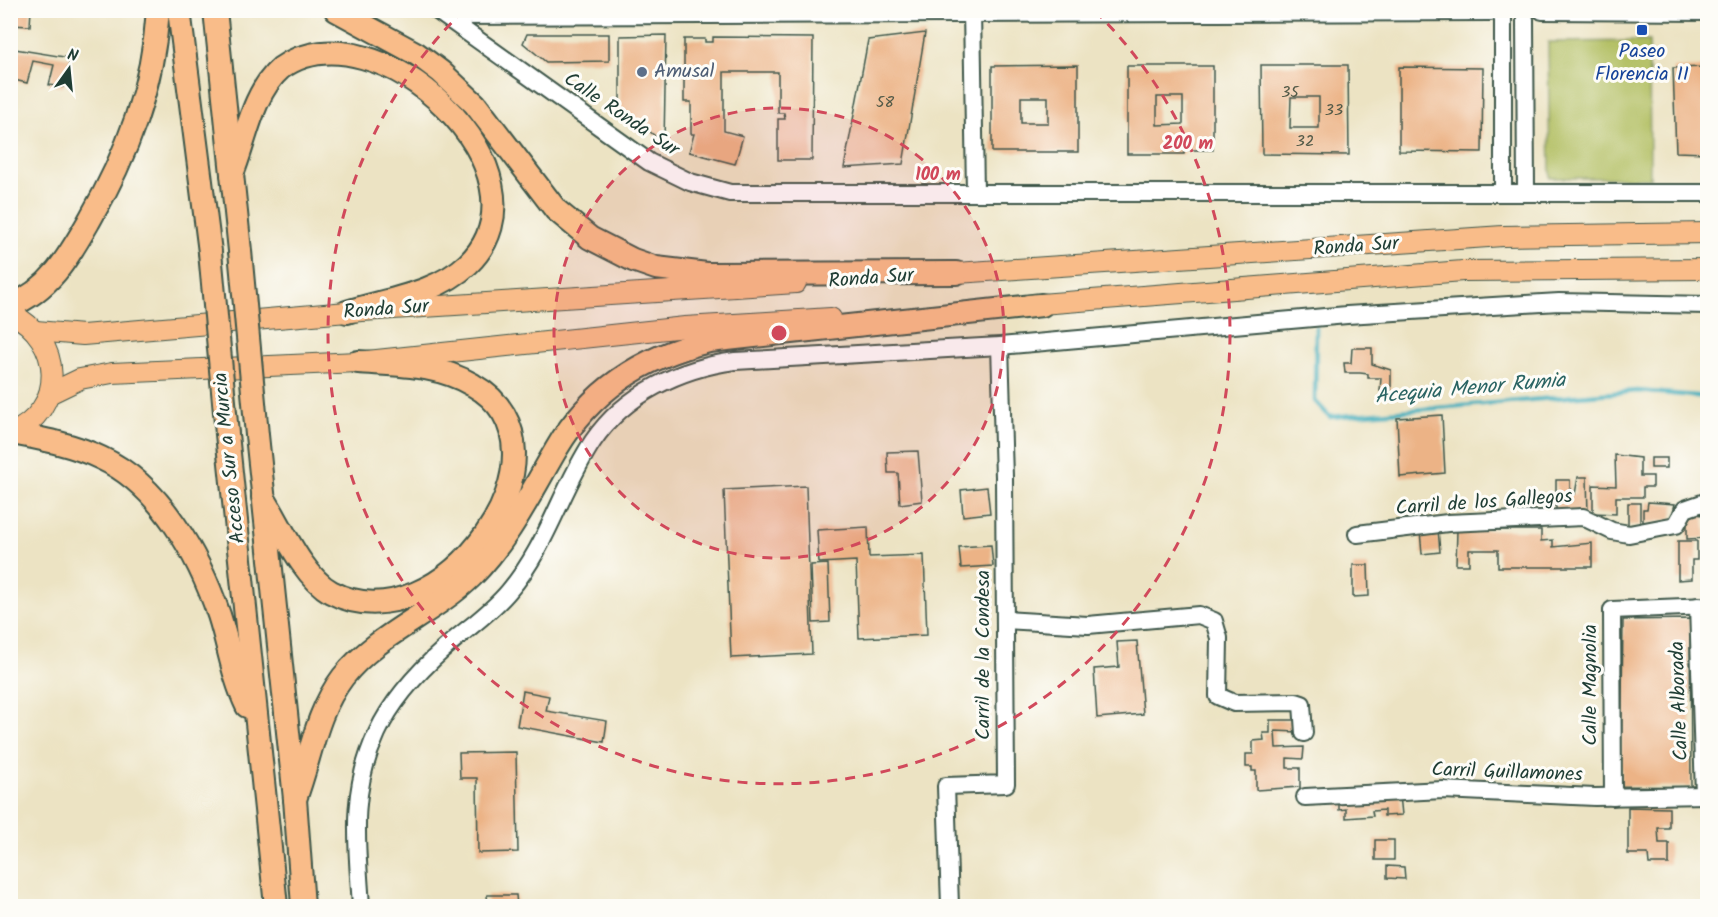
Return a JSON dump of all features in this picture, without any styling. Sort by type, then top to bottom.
[{"type":"highway","points":[[10,306],[43,288],[67,259],[115,176],[143,99],[152,65],[159,10]]},
{"type":"highway","name":"Acceso Sur a Murcia","points":[[178,10],[210,252],[255,723],[276,906]]},
{"type":"highway","name":"Acceso Sur a Murcia","points":[[215,10],[295,799],[303,906]]},
{"type":"highway","points":[[336,10],[407,48],[441,72],[475,104],[556,210],[590,237],[633,261],[657,268],[707,274],[956,273]]},
{"type":"highway","points":[[232,174],[263,90],[281,68],[310,51],[340,47],[374,55],[420,81],[451,108],[478,147],[492,186],[491,221],[480,249],[455,274],[435,286],[347,312]]},
{"type":"highway","points":[[295,799],[320,716],[344,677],[370,651],[450,595],[487,560],[506,536],[558,445],[575,421],[592,402],[624,375],[662,354],[709,341],[1042,304]]},
{"type":"highway","points":[[263,497],[307,570],[317,581],[329,591],[363,604],[382,604],[414,596],[459,564],[487,532],[504,503],[514,464],[513,438],[499,409],[475,386],[439,370],[358,362]]},
{"type":"highway","points":[[12,434],[48,441],[102,459],[140,485],[157,503],[187,546],[211,592],[237,685],[255,723]]},
{"type":"main road","name":"Ronda Sur","points":[[36,332],[83,335],[347,312],[1503,236],[1707,233]]},
{"type":"main road","name":"Ronda Sur","points":[[49,394],[80,379],[112,373],[358,362],[685,327],[1042,304],[1463,271],[1707,269]]},
{"type":"main road","points":[[10,313],[36,332],[51,361],[49,394],[31,421],[12,434]]},
{"type":"street","points":[[440,13],[1494,14],[1525,19],[1543,11],[1707,12]]},
{"type":"street","points":[[972,12],[975,192]]},
{"type":"street","name":"Calle Ronda Sur","points":[[440,13],[649,162],[690,182],[730,193],[1707,193]]},
{"type":"street","points":[[1494,14],[1503,192]]},
{"type":"street","points":[[1525,19],[1526,192]]},
{"type":"street","points":[[361,906],[355,813],[360,782],[377,733],[407,686],[445,648],[473,626],[521,577],[534,557],[593,442],[611,420],[656,386],[705,365],[747,360],[1000,346],[1359,314],[1559,303],[1707,305]]},
{"type":"street","name":"Carril de la Condesa","points":[[950,906],[946,786],[1006,784],[1006,620],[1000,346]]},
{"type":"street","name":"Carril de los Gallegos","points":[[1357,534],[1448,523],[1583,517],[1612,531],[1629,534],[1676,525],[1685,509],[1707,501]]},
{"type":"street","name":"Calle Magnolia","points":[[1612,797],[1612,610],[1703,606]]},
{"type":"street","name":"Calle Alborada","points":[[1703,606],[1706,795]]},
{"type":"street","points":[[1006,620],[1088,625],[1199,615],[1206,617],[1214,621],[1219,638],[1218,696],[1234,703],[1296,702],[1302,704],[1304,733]]},
{"type":"street","name":"Carril Guillamones","points":[[1305,797],[1443,790],[1612,797],[1706,795]]},
{"type":"green space","points":[[1649,41],[1650,178],[1550,178],[1548,42]]},
{"type":"building","points":[[10,10],[31,10],[30,26],[10,25]]},
{"type":"building","points":[[925,33],[903,164],[844,168],[868,40]]},
{"type":"building","points":[[527,34],[609,34],[609,61],[546,62],[523,43]]},
{"type":"building","name":"Amusal","points":[[666,35],[664,143],[620,108],[620,36]]},
{"type":"building","points":[[713,37],[813,38],[812,160],[778,160],[778,119],[785,119],[784,113],[778,113],[778,72],[724,72],[724,131],[743,136],[735,164],[689,152],[694,134],[691,134],[691,102],[684,102],[684,39],[705,39],[705,42],[713,42]]},
{"type":"building","points":[[15,49],[71,58],[63,87],[49,85],[54,65],[33,61],[27,83],[10,79],[10,55],[14,55]]},
{"type":"building","points":[[1078,65],[1078,152],[992,152],[992,66]],"holes":[[[1021,97],[1048,97],[1048,123],[1021,123]]]},
{"type":"building","points":[[1261,65],[1348,65],[1349,155],[1262,154]],"holes":[[[1291,97],[1319,97],[1319,128],[1290,128]]]},
{"type":"building","points":[[1127,66],[1213,66],[1213,150],[1184,150],[1184,154],[1127,154]],"holes":[[[1157,97],[1183,97],[1183,124],[1157,125]]]},
{"type":"building","points":[[1399,67],[1483,68],[1482,152],[1399,151]]},
{"type":"building","points":[[1707,67],[1707,98],[1704,97],[1707,153],[1676,152],[1673,68]]},
{"type":"building","points":[[1352,348],[1372,348],[1372,364],[1391,370],[1391,392],[1380,391],[1381,378],[1368,378],[1368,374],[1345,373],[1344,363],[1351,363]]},
{"type":"building","points":[[1442,415],[1445,473],[1400,477],[1397,418]]},
{"type":"building","points":[[918,451],[922,501],[900,504],[898,473],[888,473],[887,452]]},
{"type":"building","points":[[1615,455],[1640,458],[1640,476],[1653,476],[1653,487],[1643,487],[1643,497],[1616,497],[1616,514],[1593,513],[1593,485],[1616,486]]},
{"type":"building","points":[[1651,458],[1667,458],[1667,468],[1651,468]]},
{"type":"building","points":[[1578,477],[1587,477],[1588,514],[1556,515],[1556,480],[1570,480],[1570,494],[1575,494]]},
{"type":"building","points":[[806,486],[812,654],[731,658],[724,490]]},
{"type":"building","points":[[987,487],[990,513],[963,516],[961,490]]},
{"type":"building","points":[[1648,502],[1675,504],[1671,519],[1643,524],[1643,509],[1647,509]]},
{"type":"building","points":[[1628,503],[1640,503],[1640,525],[1628,525]]},
{"type":"building","points":[[1693,514],[1704,515],[1706,538],[1687,539],[1687,522]]},
{"type":"building","points":[[868,527],[869,557],[924,555],[927,635],[859,638],[856,561],[819,563],[817,530]]},
{"type":"building","points":[[1438,529],[1440,552],[1422,554],[1420,531]]},
{"type":"building","points":[[1457,530],[1541,530],[1541,541],[1553,540],[1553,547],[1592,543],[1592,567],[1498,567],[1498,550],[1469,550],[1469,565],[1456,565]]},
{"type":"building","points":[[1678,541],[1697,541],[1697,560],[1692,560],[1692,579],[1678,580]]},
{"type":"building","points":[[991,545],[993,566],[961,568],[959,547]]},
{"type":"building","points":[[828,564],[830,622],[813,623],[811,565]]},
{"type":"building","points":[[1353,565],[1368,565],[1369,596],[1353,597]]},
{"type":"building","points":[[1690,619],[1691,787],[1621,786],[1623,620]]},
{"type":"building","points":[[1137,641],[1143,714],[1097,718],[1094,669],[1119,667],[1117,642]]},
{"type":"building","points":[[523,691],[549,696],[546,711],[607,721],[604,742],[517,726]]},
{"type":"building","points":[[1270,720],[1298,720],[1298,732],[1275,731],[1276,748],[1304,747],[1303,759],[1287,758],[1287,768],[1300,768],[1300,787],[1256,790],[1256,771],[1252,771],[1252,767],[1246,767],[1246,754],[1253,754],[1253,741],[1264,740],[1263,733],[1270,733]]},
{"type":"building","points":[[516,752],[518,852],[478,853],[477,778],[460,778],[459,753]]},
{"type":"building","points":[[1400,795],[1402,815],[1384,816],[1384,810],[1372,811],[1373,816],[1346,818],[1346,809],[1339,810],[1339,800]]},
{"type":"building","points":[[1628,807],[1669,808],[1669,828],[1658,828],[1659,843],[1669,843],[1669,864],[1649,864],[1648,854],[1628,854]]},
{"type":"building","points":[[1375,840],[1394,840],[1394,860],[1375,860]]},
{"type":"building","points":[[1387,866],[1404,867],[1405,879],[1387,878]]},
{"type":"building","points":[[487,895],[516,895],[517,906],[488,906]]},
{"type":"waterway","name":"Acequia Menor Rumia","points":[[1316,328],[1315,401],[1330,417],[1637,391],[1708,397]]},
{"type":"place","name":"Paseo Florencia II","points":[[1642,30]]},
{"type":"place","name":"Amusal","points":[[642,72]]}]
